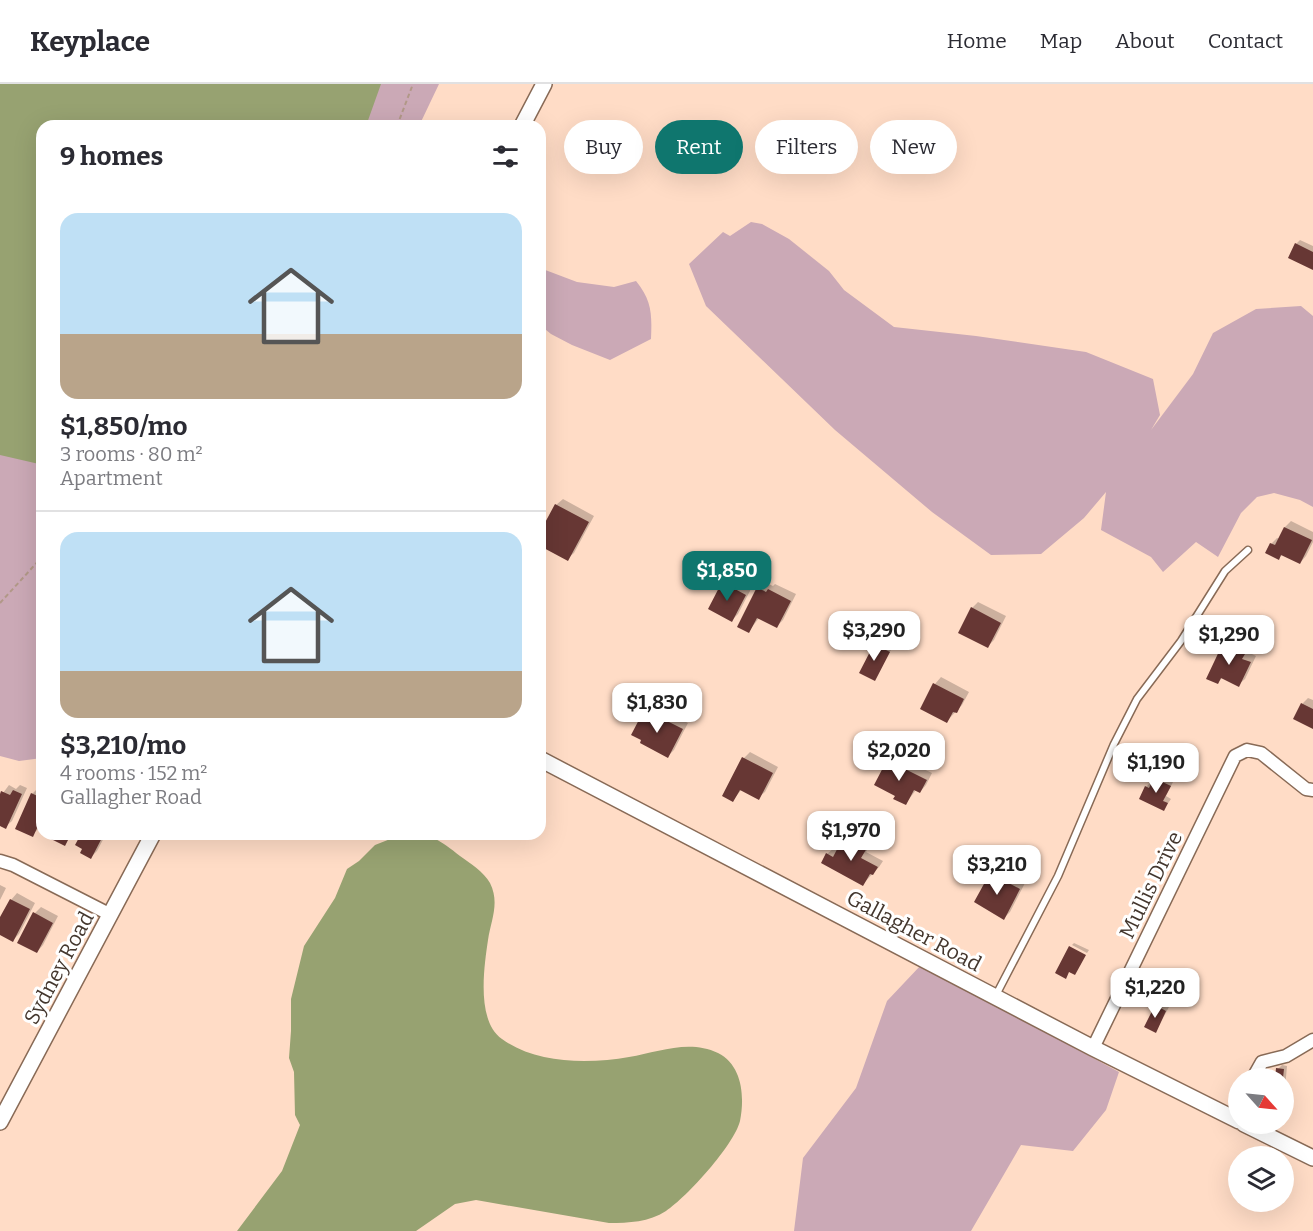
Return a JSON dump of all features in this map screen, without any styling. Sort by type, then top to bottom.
[{"type":"street","points":[[525,120],[544,84]]},
{"type":"street","name":"Mullis Drive","points":[[1093,1048],[1235,756],[1247,750],[1261,753],[1306,789],[1313,790]]},
{"type":"street","name":"Gallagher Road","points":[[546,762],[1093,1048],[1228,1112]]},
{"type":"street","name":"Sydney Road","points":[[0,1122],[150,840]]},
{"type":"street","points":[[0,861],[13,865],[111,915]]},
{"type":"street","points":[[1259,1068],[1262,1062],[1286,1056],[1313,1040]]},
{"type":"street","name":"Gallagher Road","points":[[1270,1134],[1313,1158]]},
{"type":"lane","points":[[995,997],[1058,876],[1114,744],[1137,699],[1181,641],[1225,571],[1248,550]]},
{"type":"path","points":[[399,120],[413,84]]},
{"type":"path","points":[[0,603],[36,564]]},
{"type":"shaded area","points":[[0,84],[439,84],[422,120],[36,120],[36,759],[19,761],[0,756]]},
{"type":"shaded area","points":[[0,84],[381,84],[368,120],[36,120],[36,463],[0,455]]},
{"type":"shaded area","points":[[751,222],[762,224],[789,239],[829,271],[844,290],[894,327],[1086,352],[1153,379],[1160,415],[1151,430],[1193,374],[1213,333],[1256,309],[1301,306],[1313,316],[1313,507],[1300,500],[1274,493],[1257,497],[1241,513],[1218,557],[1196,542],[1163,572],[1151,557],[1101,530],[1106,492],[1084,518],[1041,554],[991,555],[932,512],[835,430],[706,306],[689,264],[723,232],[730,236]]},
{"type":"shaded area","points":[[546,270],[577,282],[614,287],[636,281],[650,308],[651,339],[610,360],[546,330]]},
{"type":"shaded area","points":[[388,840],[437,840],[476,868],[490,883],[495,905],[486,951],[485,1007],[488,1020],[502,1039],[531,1053],[563,1060],[597,1061],[673,1048],[696,1047],[718,1053],[732,1065],[737,1073],[742,1092],[740,1121],[736,1131],[709,1170],[675,1204],[659,1215],[646,1220],[609,1223],[476,1200],[455,1204],[416,1231],[237,1231],[282,1171],[300,1125],[295,1115],[294,1072],[289,1058],[291,999],[304,946],[335,898],[347,869],[375,845]]},
{"type":"shaded area","points":[[921,965],[1119,1072],[1106,1110],[1073,1151],[1021,1145],[971,1231],[794,1231],[803,1158],[856,1088],[887,1001]]},
{"type":"building","points":[[1295,243],[1313,252],[1313,270],[1288,258]]},
{"type":"building","points":[[555,504],[589,522],[568,561],[546,549],[546,521]]},
{"type":"building","points":[[1284,527],[1312,540],[1300,564],[1281,555],[1279,560],[1265,553],[1270,543],[1275,545]]},
{"type":"building","points":[[722,582],[746,595],[732,622],[708,609]]},
{"type":"building","points":[[757,587],[766,592],[768,589],[791,601],[777,628],[757,618],[749,633],[737,627]]},
{"type":"building","points":[[971,607],[1001,623],[988,648],[958,633]]},
{"type":"building","points":[[1223,643],[1245,654],[1242,659],[1251,662],[1239,687],[1221,678],[1218,684],[1206,679]]},
{"type":"building","points":[[874,644],[890,652],[875,681],[859,673]]},
{"type":"building","points":[[933,683],[964,699],[957,713],[953,712],[947,723],[920,709]]},
{"type":"building","points":[[1301,703],[1313,709],[1313,729],[1293,719]]},
{"type":"building","points":[[642,714],[651,719],[653,714],[683,729],[668,758],[640,743],[641,740],[631,735]]},
{"type":"building","points":[[742,757],[773,773],[759,800],[740,790],[733,802],[722,796]]},
{"type":"building","points":[[887,760],[927,780],[920,793],[914,790],[906,805],[893,799],[895,796],[874,785]]},
{"type":"building","points":[[1154,778],[1171,786],[1163,801],[1168,803],[1164,811],[1139,799],[1145,786],[1149,788]]},
{"type":"building","points":[[13,790],[22,794],[6,829],[0,826],[0,794],[1,791],[10,795]]},
{"type":"building","points":[[31,793],[36,795],[36,830],[33,837],[15,829]]},
{"type":"building","points":[[844,836],[867,848],[861,858],[878,867],[873,875],[870,874],[863,886],[821,863],[826,853],[833,857]]},
{"type":"building","points":[[53,840],[68,840],[65,846]]},
{"type":"building","points":[[78,840],[101,840],[91,859],[80,853],[82,849],[75,845]]},
{"type":"building","points":[[990,873],[1020,889],[1004,920],[974,902]]},
{"type":"building","points":[[10,899],[30,909],[13,942],[0,935],[0,917]]},
{"type":"building","points":[[33,912],[53,923],[37,953],[17,943]]},
{"type":"building","points":[[1069,946],[1086,955],[1075,975],[1069,972],[1066,979],[1055,973]]},
{"type":"building","points":[[1155,1005],[1166,1011],[1156,1033],[1144,1027]]}]
